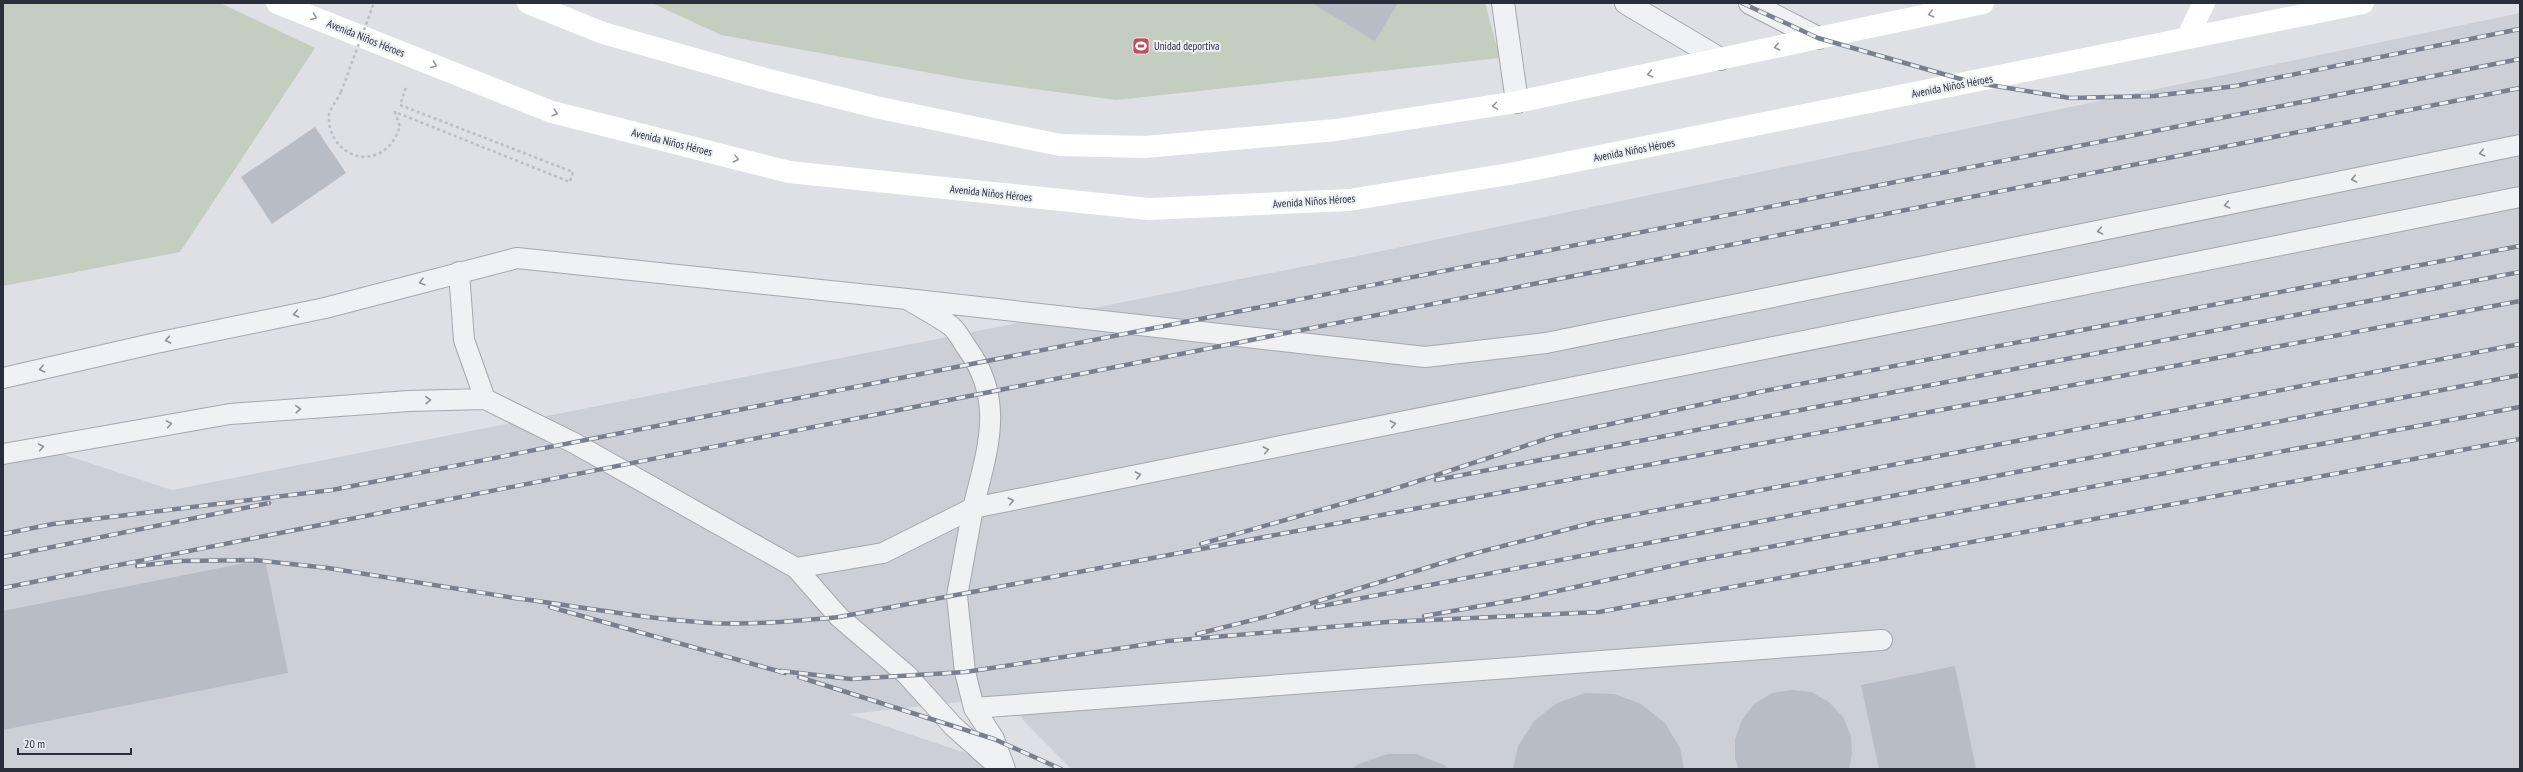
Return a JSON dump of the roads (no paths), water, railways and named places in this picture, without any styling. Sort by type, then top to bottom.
[{"type":"main road","name":"Avenida Niños Héroes","points":[[277,3],[552,112],[789,172],[1149,209],[1349,200],[1515,173],[2187,38],[2315,7],[2363,3]]},
{"type":"main road","points":[[528,3],[603,33],[769,80],[880,108],[1060,145],[1145,147],[1336,130],[1517,102],[1983,3]]},
{"type":"main road","points":[[2187,38],[2204,3]]},
{"type":"street","points":[[1503,3],[1517,102]]},
{"type":"street","points":[[1626,3],[1720,59]]},
{"type":"street","points":[[1750,3],[1818,38]]},
{"type":"lane","points":[[3,378],[156,343],[326,308],[517,258],[907,299],[1425,357],[1546,344],[2520,145]]},
{"type":"lane","points":[[796,568],[883,553],[972,508],[2520,196]]},
{"type":"lane","points":[[459,272],[464,340],[484,399]]},
{"type":"lane","points":[[907,299],[952,327],[978,363],[988,392],[992,414],[986,453],[972,508],[957,596],[965,672],[974,708],[994,739],[1005,769]]},
{"type":"lane","points":[[3,454],[230,414],[409,401],[484,399],[574,443],[796,568],[839,618],[907,675],[953,726],[1001,769]]},
{"type":"lane","points":[[974,708],[1882,640]]},
{"type":"railway","points":[[1742,3],[1818,38],[1971,82],[2070,98],[2154,96],[2236,86],[2520,29]]},
{"type":"railway","points":[[3,534],[53,524],[332,490],[2520,59]]},
{"type":"railway","points":[[3,588],[2520,88]]},
{"type":"railway","points":[[1201,544],[1394,489],[1555,436],[1764,391],[2520,246]]},
{"type":"railway","points":[[1436,480],[2520,272]]},
{"type":"railway","points":[[516,598],[638,616],[711,623],[759,623],[839,617],[2520,301]]},
{"type":"railway","points":[[1197,634],[1273,615],[1468,555],[1596,522],[2520,344]]},
{"type":"railway","points":[[1316,607],[2520,375]]},
{"type":"railway","points":[[1424,616],[1521,599],[1694,561],[2520,407]]},
{"type":"railway","points":[[781,671],[851,679],[965,672],[1168,641],[1387,622],[1599,612],[2520,439]]},
{"type":"railway","points":[[3,557],[269,503]]},
{"type":"railway","points":[[137,566],[180,561],[254,560],[328,568],[521,599]]},
{"type":"railway","points":[[550,607],[785,673]]},
{"type":"railway","points":[[799,677],[994,739],[1061,769]]},
{"type":"place","name":"Unidad deportiva","points":[[1141,46]]}]
